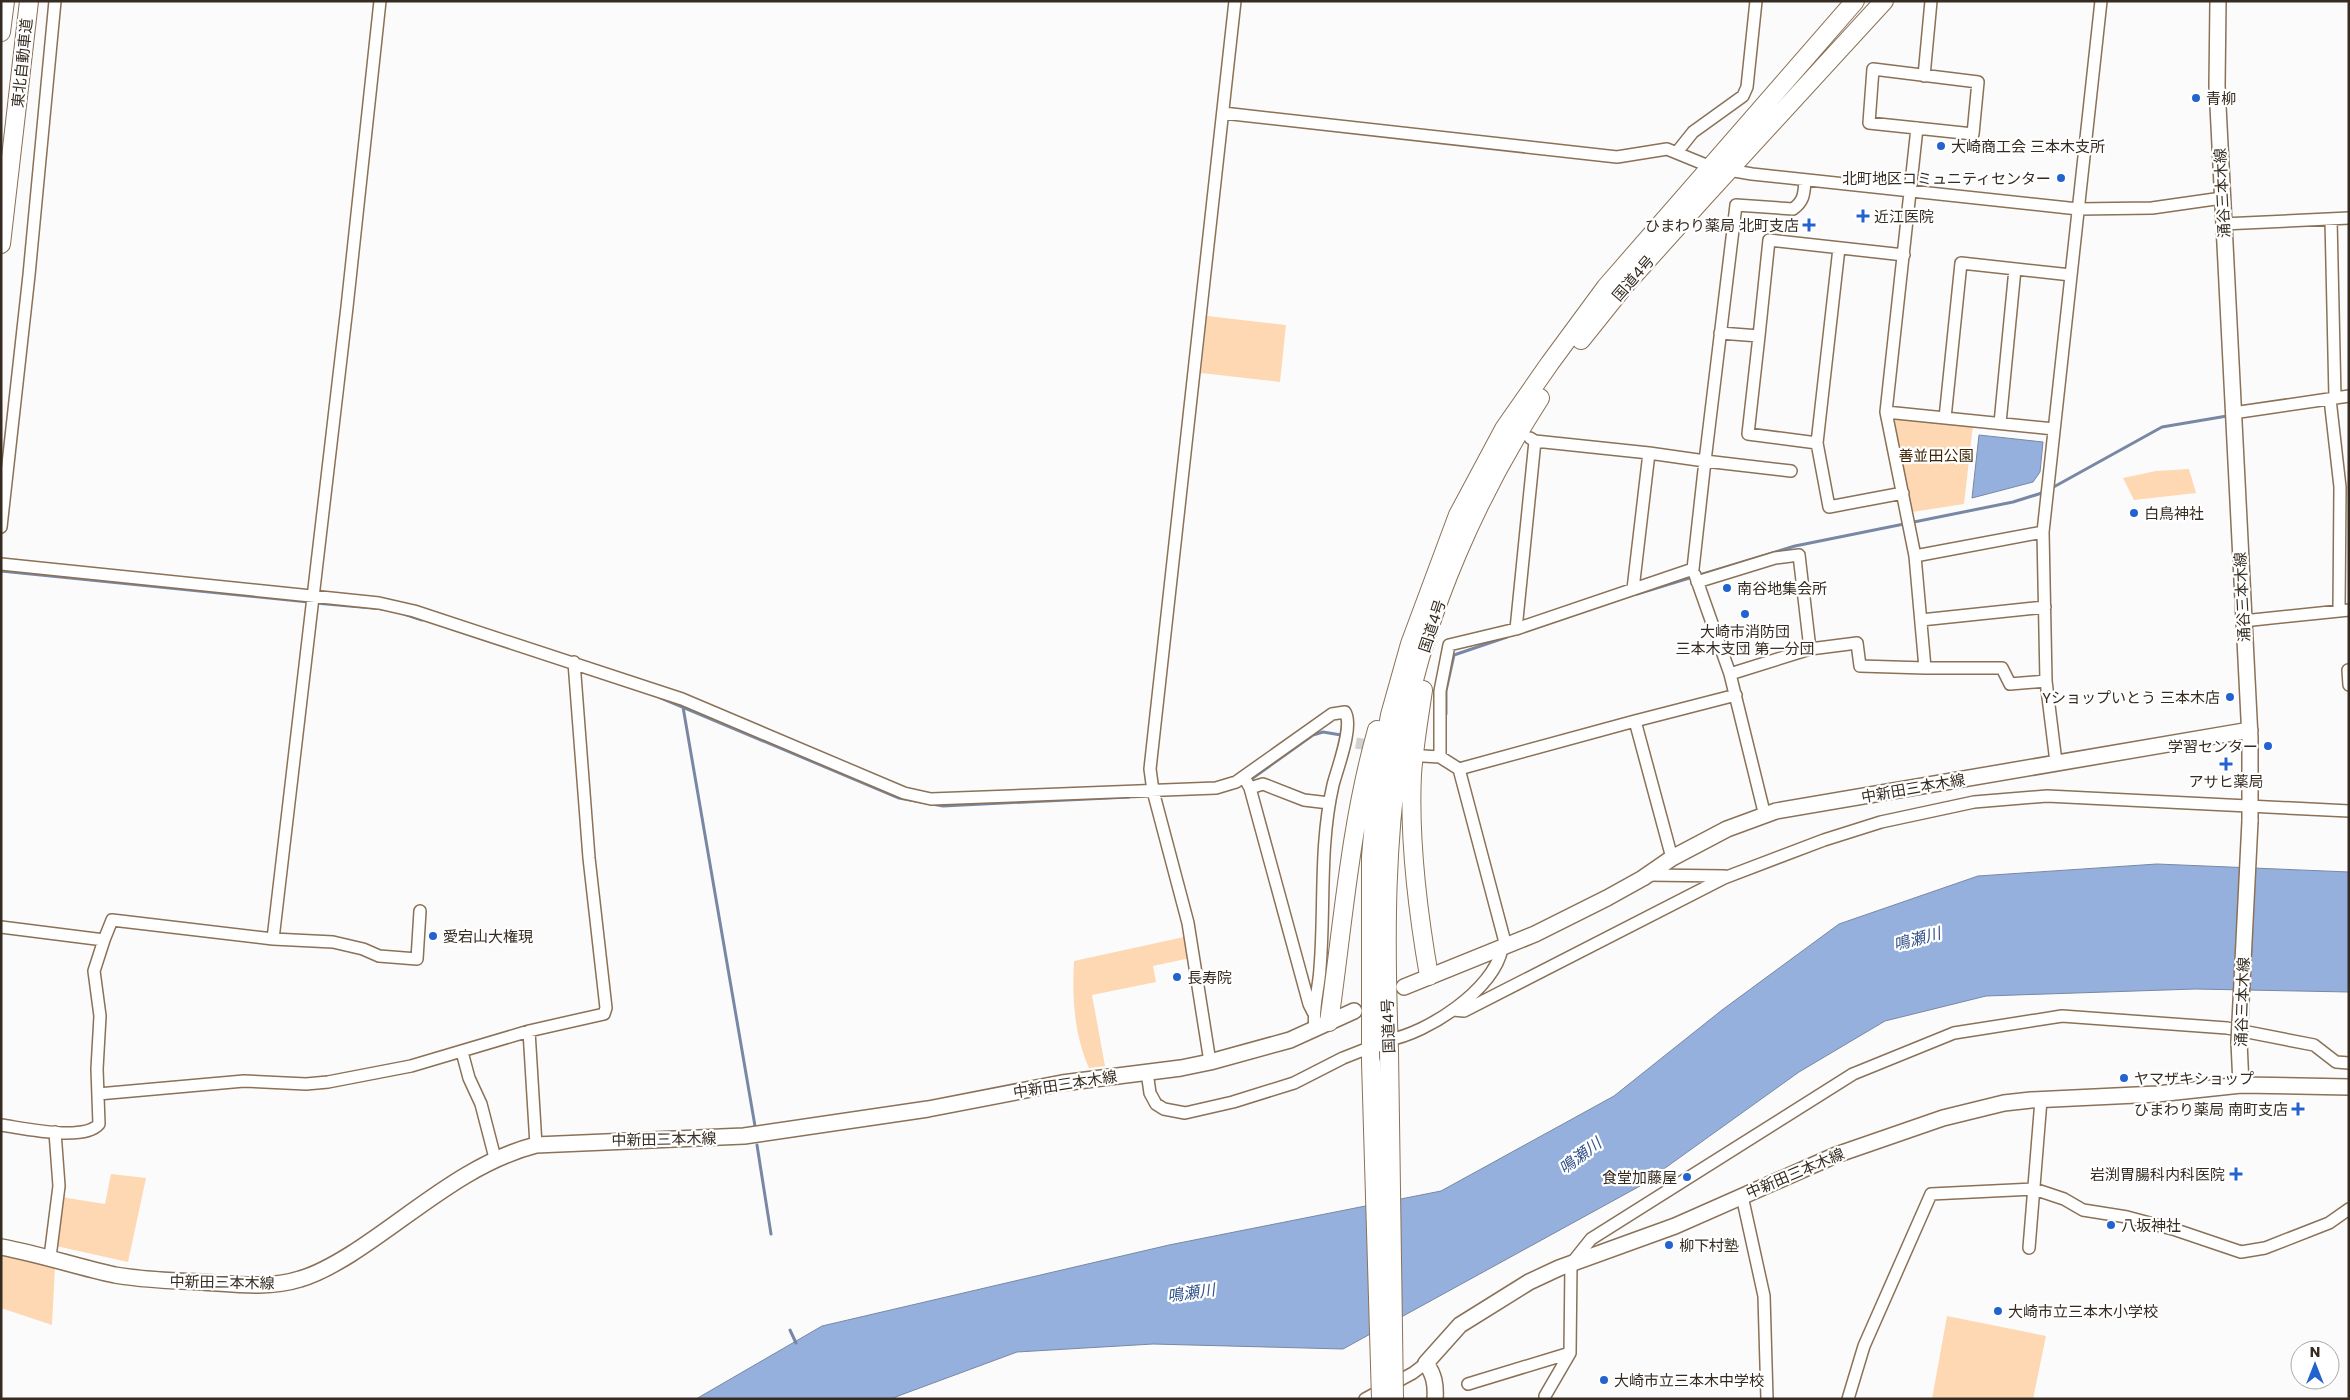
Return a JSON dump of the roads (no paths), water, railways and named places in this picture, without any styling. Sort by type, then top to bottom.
[{"type":"highway","name":"東北自動車道","points":[[1,32],[5,1]]},
{"type":"highway","name":"東北自動車道","points":[[1,244],[29,1]]},
{"type":"highway","name":"国道4号","points":[[1381,1399],[1371,1054],[1371,857],[1377,787],[1390,715],[1410,644],[1434,575],[1458,515],[1504,429],[1550,362],[1606,286],[1855,1]]},
{"type":"highway","name":"国道4号","points":[[1394,1399],[1386,905],[1394,798],[1406,719],[1415,680],[1431,630],[1470,524],[1487,487],[1518,431],[1566,359],[1596,320],[1699,202],[1730,171],[1884,1]]},
{"type":"highway","points":[[1322,1026],[1366,767],[1402,642],[1434,575]]},
{"type":"highway","points":[[1429,976],[1422,935],[1413,824],[1412,774],[1431,630]]},
{"type":"main road","name":"涌谷三本木線","points":[[2218,1],[2217,76],[2222,198],[2250,730],[2251,814],[2239,1042],[2241,1085]]},
{"type":"main road","name":"中新田三本木線","points":[[1404,987],[1504,947],[1568,918],[1648,875],[1672,858],[1727,829],[1776,811],[2250,730]]},
{"type":"main road","name":"中新田三本木線","points":[[1,1247],[50,1257],[115,1275],[149,1280],[250,1285],[278,1284],[300,1279],[320,1271],[350,1254],[495,1158],[536,1144],[744,1136],[928,1109],[1062,1082],[1210,1062],[1290,1040],[1354,1011]]},
{"type":"main road","name":"中新田三本木線","points":[[1426,1363],[1460,1325],[1529,1282],[1571,1264],[1675,1226],[1836,1155],[1943,1118],[2004,1103],[2157,1094],[2241,1085]]},
{"type":"main road","points":[[2241,1085],[2349,1088]]},
{"type":"main road","points":[[1426,1363],[1432,1372],[1436,1385],[1435,1399]]},
{"type":"street","points":[[1,527],[29,275],[55,1]]},
{"type":"street","points":[[273,939],[380,1]]},
{"type":"street","points":[[1210,1062],[1188,923],[1154,794],[1150,769],[1235,1]]},
{"type":"street","points":[[1677,152],[1693,132],[1743,96],[1747,87],[1756,1]]},
{"type":"street","points":[[1924,76],[1931,1]]},
{"type":"street","points":[[2056,762],[2046,681],[2043,532],[2101,1]]},
{"type":"street","points":[[1873,69],[1924,76],[1978,82],[1973,134],[1869,123],[1873,69]]},
{"type":"street","points":[[1223,113],[1617,157],[1656,149],[1667,149],[1711,167],[1730,171],[1805,181],[2078,209],[2116,210],[2152,208],[2222,198]]},
{"type":"street","points":[[1917,128],[1886,412],[1915,556],[1926,668]]},
{"type":"street","points":[[1765,816],[1730,674],[1695,576],[1705,460],[1736,205],[1793,209],[1804,198],[1805,181]]},
{"type":"street","points":[[2224,224],[2349,218]]},
{"type":"street","points":[[2243,621],[2344,611],[2340,487],[2333,398],[2331,219]]},
{"type":"street","points":[[1817,443],[1748,434],[1769,240],[1904,255]]},
{"type":"street","points":[[1839,248],[1817,443],[1829,507],[1903,493]]},
{"type":"street","points":[[1945,418],[1961,263],[2071,275]]},
{"type":"street","points":[[2000,423],[2015,268]]},
{"type":"street","points":[[1720,333],[1759,336]]},
{"type":"street","points":[[2233,413],[2349,396]]},
{"type":"street","points":[[1886,412],[2054,428]]},
{"type":"street","points":[[1518,431],[1535,441],[1791,471]]},
{"type":"street","points":[[1516,628],[1535,441]]},
{"type":"street","points":[[1633,589],[1649,453]]},
{"type":"street","points":[[1915,556],[2043,532]]},
{"type":"street","points":[[1440,757],[1440,691],[1449,645],[1516,628],[1633,589],[1774,558],[1799,555],[1810,649]]},
{"type":"street","points":[[1,564],[312,600],[379,603],[414,611],[574,666],[682,699],[914,796],[948,800],[1154,794],[1216,788],[1247,782],[1263,784],[1304,800],[1329,803]]},
{"type":"street","points":[[1921,620],[2045,607]]},
{"type":"street","points":[[1730,674],[1810,649],[1858,642],[1860,666],[2002,668],[2010,684],[2046,681]]},
{"type":"street","points":[[98,1094],[244,1081],[306,1084],[328,1082],[411,1066],[529,1031],[604,1014],[606,1008],[589,858],[574,666]]},
{"type":"street","points":[[2348,670],[2349,685]]},
{"type":"street","points":[[1459,769],[1736,695]]},
{"type":"street","points":[[1247,782],[1312,728],[1339,711],[1345,712],[1348,717],[1351,742],[1329,803],[1324,851],[1320,969],[1313,1013]]},
{"type":"street","points":[[1635,721],[1672,858]]},
{"type":"street","points":[[1388,1046],[1453,1010],[1484,981],[1499,961],[1504,947],[1459,769],[1440,757],[1423,756]]},
{"type":"street","points":[[1247,782],[1308,1004],[1322,1026]]},
{"type":"street","points":[[1453,1010],[1464,1011],[1729,876],[1824,840],[1881,822],[1974,802],[2047,796],[2251,814],[2349,811]]},
{"type":"street","points":[[1648,875],[1729,876]]},
{"type":"street","points":[[1,1125],[55,1132],[80,1132],[94,1130],[99,1124],[100,1016],[94,970],[112,920],[273,939],[333,942],[363,949],[379,956],[417,960],[420,911]]},
{"type":"street","points":[[1,927],[104,940]]},
{"type":"street","points":[[1545,1399],[1570,1353],[1571,1264],[1591,1240],[1853,1074],[1954,1033],[2062,1016],[2227,1028],[2314,1045],[2336,1062],[2349,1063]]},
{"type":"street","points":[[529,1031],[536,1144]]},
{"type":"street","points":[[462,1052],[469,1078],[481,1104],[495,1158]]},
{"type":"street","points":[[1147,1072],[1150,1093],[1156,1104],[1164,1110],[1185,1113],[1250,1097],[1294,1083],[1343,1058],[1371,1054]]},
{"type":"street","points":[[2028,1248],[2042,1100]]},
{"type":"street","points":[[50,1257],[59,1186],[55,1132]]},
{"type":"street","points":[[1848,1399],[1864,1346],[1931,1194],[2034,1189],[2064,1199],[2083,1210],[2127,1217],[2176,1230],[2241,1252],[2265,1248],[2329,1223],[2349,1209]]},
{"type":"street","points":[[1742,1196],[1764,1296],[1767,1399]]},
{"type":"street","points":[[1468,1384],[1570,1353]]},
{"type":"street","points":[[1366,1399],[1426,1363]]},
{"type":"water","points":[[1979,435],[2043,442],[2040,472],[2033,482],[1972,498]]},
{"type":"water","name":"鳴瀬川","points":[[2157,864],[2349,872],[2349,992],[2195,989],[1986,996],[1885,1021],[1799,1072],[1640,1186],[1343,1349],[1153,1344],[1017,1352],[890,1399],[696,1399],[822,1326],[1169,1245],[1441,1191],[1614,1096],[1722,1010],[1839,924],[1978,876]]},
{"type":"waterway","points":[[2050,489],[2162,427],[2227,416]]},
{"type":"waterway","points":[[1637,594],[1795,546],[2013,502],[2045,492]]},
{"type":"waterway","points":[[1,571],[309,602]]},
{"type":"waterway","points":[[315,603],[384,609]]},
{"type":"waterway","points":[[404,614],[422,620]]},
{"type":"waterway","points":[[1446,714],[1446,691],[1454,655],[1507,637]]},
{"type":"waterway","points":[[661,698],[899,798],[943,806],[1129,797]]},
{"type":"waterway","points":[[683,707],[755,1126]]},
{"type":"waterway","points":[[1250,780],[1313,735],[1323,732],[1341,735]]},
{"type":"waterway","points":[[757,1145],[771,1234]]},
{"type":"waterway","points":[[790,1330],[796,1343]]},
{"type":"tunnel","points":[[1356,743],[1379,747]]},
{"type":"place","name":"青柳","points":[[2196,98]]},
{"type":"place","name":"大崎商工会 三本木支所","points":[[1941,146]]},
{"type":"place","name":"北町地区コミュニティセンター","points":[[2061,178]]},
{"type":"place","name":"近江医院","points":[[1863,216]]},
{"type":"place","name":"ひまわり薬局 北町支店","points":[[1809,225]]},
{"type":"place","name":"白鳥神社","points":[[2134,513]]},
{"type":"place","name":"南谷地集会所","points":[[1727,588]]},
{"type":"place","name":"大崎市消防団 三本木支団 第一分団","points":[[1745,614]]},
{"type":"place","name":"Yショップいとう 三本木店","points":[[2230,697]]},
{"type":"place","name":"学習センター","points":[[2268,746]]},
{"type":"place","name":"アサヒ薬局","points":[[2226,764]]},
{"type":"place","name":"愛宕山大権現","points":[[433,936]]},
{"type":"place","name":"長寿院","points":[[1177,977]]},
{"type":"place","name":"ヤマザキショップ","points":[[2124,1078]]},
{"type":"place","name":"ひまわり薬局 南町支店","points":[[2298,1109]]},
{"type":"place","name":"岩渕胃腸科内科医院","points":[[2236,1174]]},
{"type":"place","name":"食堂加藤屋","points":[[1687,1177]]},
{"type":"place","name":"八坂神社","points":[[2111,1225]]},
{"type":"place","name":"柳下村塾","points":[[1669,1245]]},
{"type":"place","name":"大崎市立三本木小学校","points":[[1998,1311]]},
{"type":"place","name":"大崎市立三本木中学校","points":[[1604,1380]]},
{"type":"park label","name":"善並田公園","points":[[1936,455]]}]
